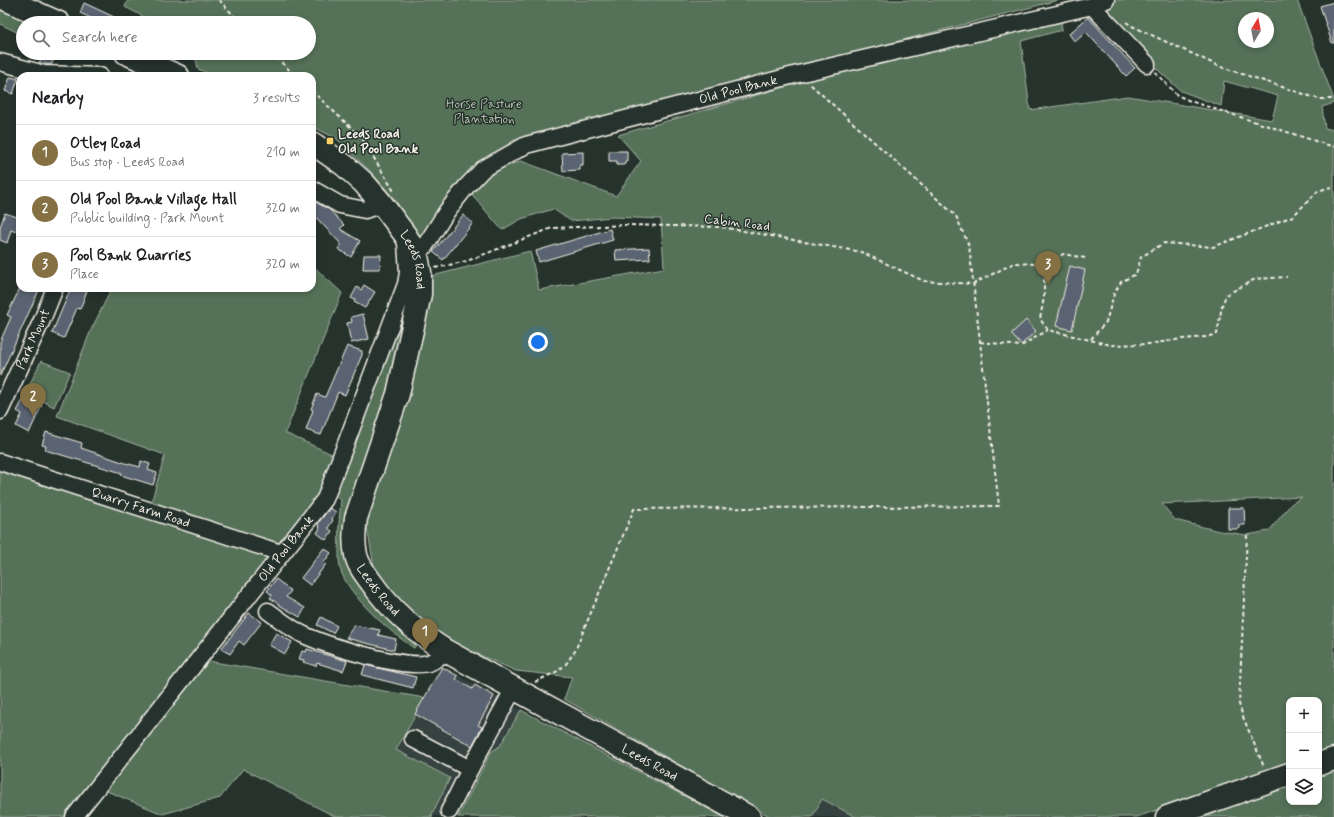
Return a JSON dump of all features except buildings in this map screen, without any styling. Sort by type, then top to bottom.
[{"type":"highway","points":[[7,0],[43,16]]},
{"type":"highway","points":[[142,60],[169,72]]},
{"type":"highway","name":"Leeds Road","points":[[316,146],[344,165],[364,183],[390,200],[418,264],[420,294],[398,394],[356,518],[353,538],[356,556],[365,574],[378,593],[408,624],[429,641],[749,817]]},
{"type":"highway","points":[[1322,763],[1334,759]]},
{"type":"highway","points":[[1167,817],[1279,778]]},
{"type":"street","points":[[1099,3],[1147,64]]},
{"type":"street","name":"Old Pool Bank","points":[[418,264],[452,205],[466,187],[483,169],[526,145],[798,74],[1099,3]]},
{"type":"street","points":[[0,62],[37,72]]},
{"type":"street","points":[[316,191],[340,205],[365,210],[390,200]]},
{"type":"street","name":"Old Pool Bank","points":[[74,817],[325,499],[406,284],[408,272],[406,236]]},
{"type":"street","name":"Park Mount","points":[[0,411],[53,292]]},
{"type":"street","name":"Quarry Farm Road","points":[[0,462],[281,553]]},
{"type":"street","points":[[268,611],[302,634],[336,647],[384,660],[407,664],[431,663],[446,651]]},
{"type":"street","points":[[449,811],[470,769],[521,692]]},
{"type":"street","points":[[413,739],[470,769]]},
{"type":"path","points":[[219,0],[234,16]]},
{"type":"path","points":[[1120,18],[1132,26],[1221,67],[1318,99],[1334,99]]},
{"type":"path","points":[[279,60],[292,72]]},
{"type":"path","points":[[1147,64],[1177,95],[1190,101],[1334,147]]},
{"type":"path","points":[[521,692],[535,682],[558,671],[566,664],[575,651],[634,509],[999,506],[969,246],[956,216],[798,74]]},
{"type":"path","points":[[316,95],[362,138],[390,200]]},
{"type":"path","points":[[1091,340],[1106,322],[1114,294],[1121,282],[1136,274],[1141,257],[1164,243],[1213,247],[1293,216],[1318,191],[1334,186]]},
{"type":"path","name":"Cabin Road","points":[[418,264],[467,261],[552,228],[626,225],[721,227],[861,252],[924,281],[973,284]]},
{"type":"path","points":[[1085,258],[1063,254],[1046,268],[1044,279],[1044,297],[1040,319],[1048,330],[1111,345],[1149,344],[1182,338],[1206,337],[1217,334],[1222,306],[1226,295],[1255,278],[1287,277]]},
{"type":"path","points":[[973,284],[1014,263],[1036,264],[1046,268]]},
{"type":"path","points":[[980,342],[1021,346],[1048,330]]},
{"type":"path","points":[[1247,535],[1239,704],[1243,717],[1279,778]]},
{"type":"shaded area","points":[[442,667],[521,710],[500,746],[491,752],[458,817],[431,816],[395,750]]},
{"type":"shaded area","points":[[822,799],[856,817],[812,817]]},
{"type":"green space","name":"Horse Pasture Plantation","points":[[128,0],[1059,0],[735,83],[658,107],[514,140],[493,156],[421,241],[396,201],[370,171],[337,139],[316,128],[316,72],[205,72],[198,69],[196,60],[316,60],[316,16],[142,16],[125,7]]},
{"type":"green space","points":[[1118,0],[1297,0],[1334,100],[1334,103],[1322,107],[1325,128],[1334,130],[1334,748],[1322,752],[1322,697],[1286,697],[1286,765],[1137,817],[856,817],[822,799],[812,817],[771,817],[564,699],[572,677],[516,671],[441,638],[403,610],[374,566],[366,522],[424,322],[432,276],[530,251],[539,290],[664,268],[661,219],[612,217],[571,221],[553,209],[521,219],[502,230],[470,192],[482,178],[499,169],[521,161],[616,196],[641,161],[618,135],[799,83],[1060,14],[1062,30],[1021,41],[1030,110],[1128,96],[1272,120],[1278,96],[1224,81],[1221,106],[1181,91],[1159,71],[1103,11],[1102,4]],"holes":[[[1302,497],[1291,504],[1269,531],[1247,535],[1219,531],[1175,520],[1162,504]]]},
{"type":"green space","points":[[0,4],[26,16],[16,16],[16,32],[0,24]]},
{"type":"green space","points":[[316,269],[342,293],[285,433],[336,456],[314,507],[277,549],[151,503],[165,455],[57,416],[91,330],[110,292],[316,292]]},
{"type":"green space","points":[[411,287],[390,398],[348,535],[420,640],[414,648],[382,623],[360,601],[344,579],[339,560],[339,520],[341,500],[332,495],[335,482],[356,439]]},
{"type":"green space","points":[[41,361],[70,372],[54,407],[26,392]]},
{"type":"green space","points":[[0,469],[272,557],[68,817],[0,817]]},
{"type":"green space","points":[[202,660],[425,698],[396,750],[450,778],[431,816],[433,817],[336,817],[243,769],[220,798],[163,814],[104,790]]},
{"type":"green space","points":[[521,710],[724,817],[458,817],[491,752],[500,746]]},
{"type":"green space","points":[[1334,770],[1334,817],[1197,817],[1286,786],[1286,805],[1322,805],[1322,774]]},
{"type":"place","name":"Leeds Road Old Pool Bank","points":[[330,141]]},
{"type":"place","name":"Pool Bank Quarries","points":[[1048,284]]},
{"type":"place","name":"Old Pool Bank Village Hall","points":[[33,416]]},
{"type":"place","name":"Otley Road","points":[[425,651]]}]
